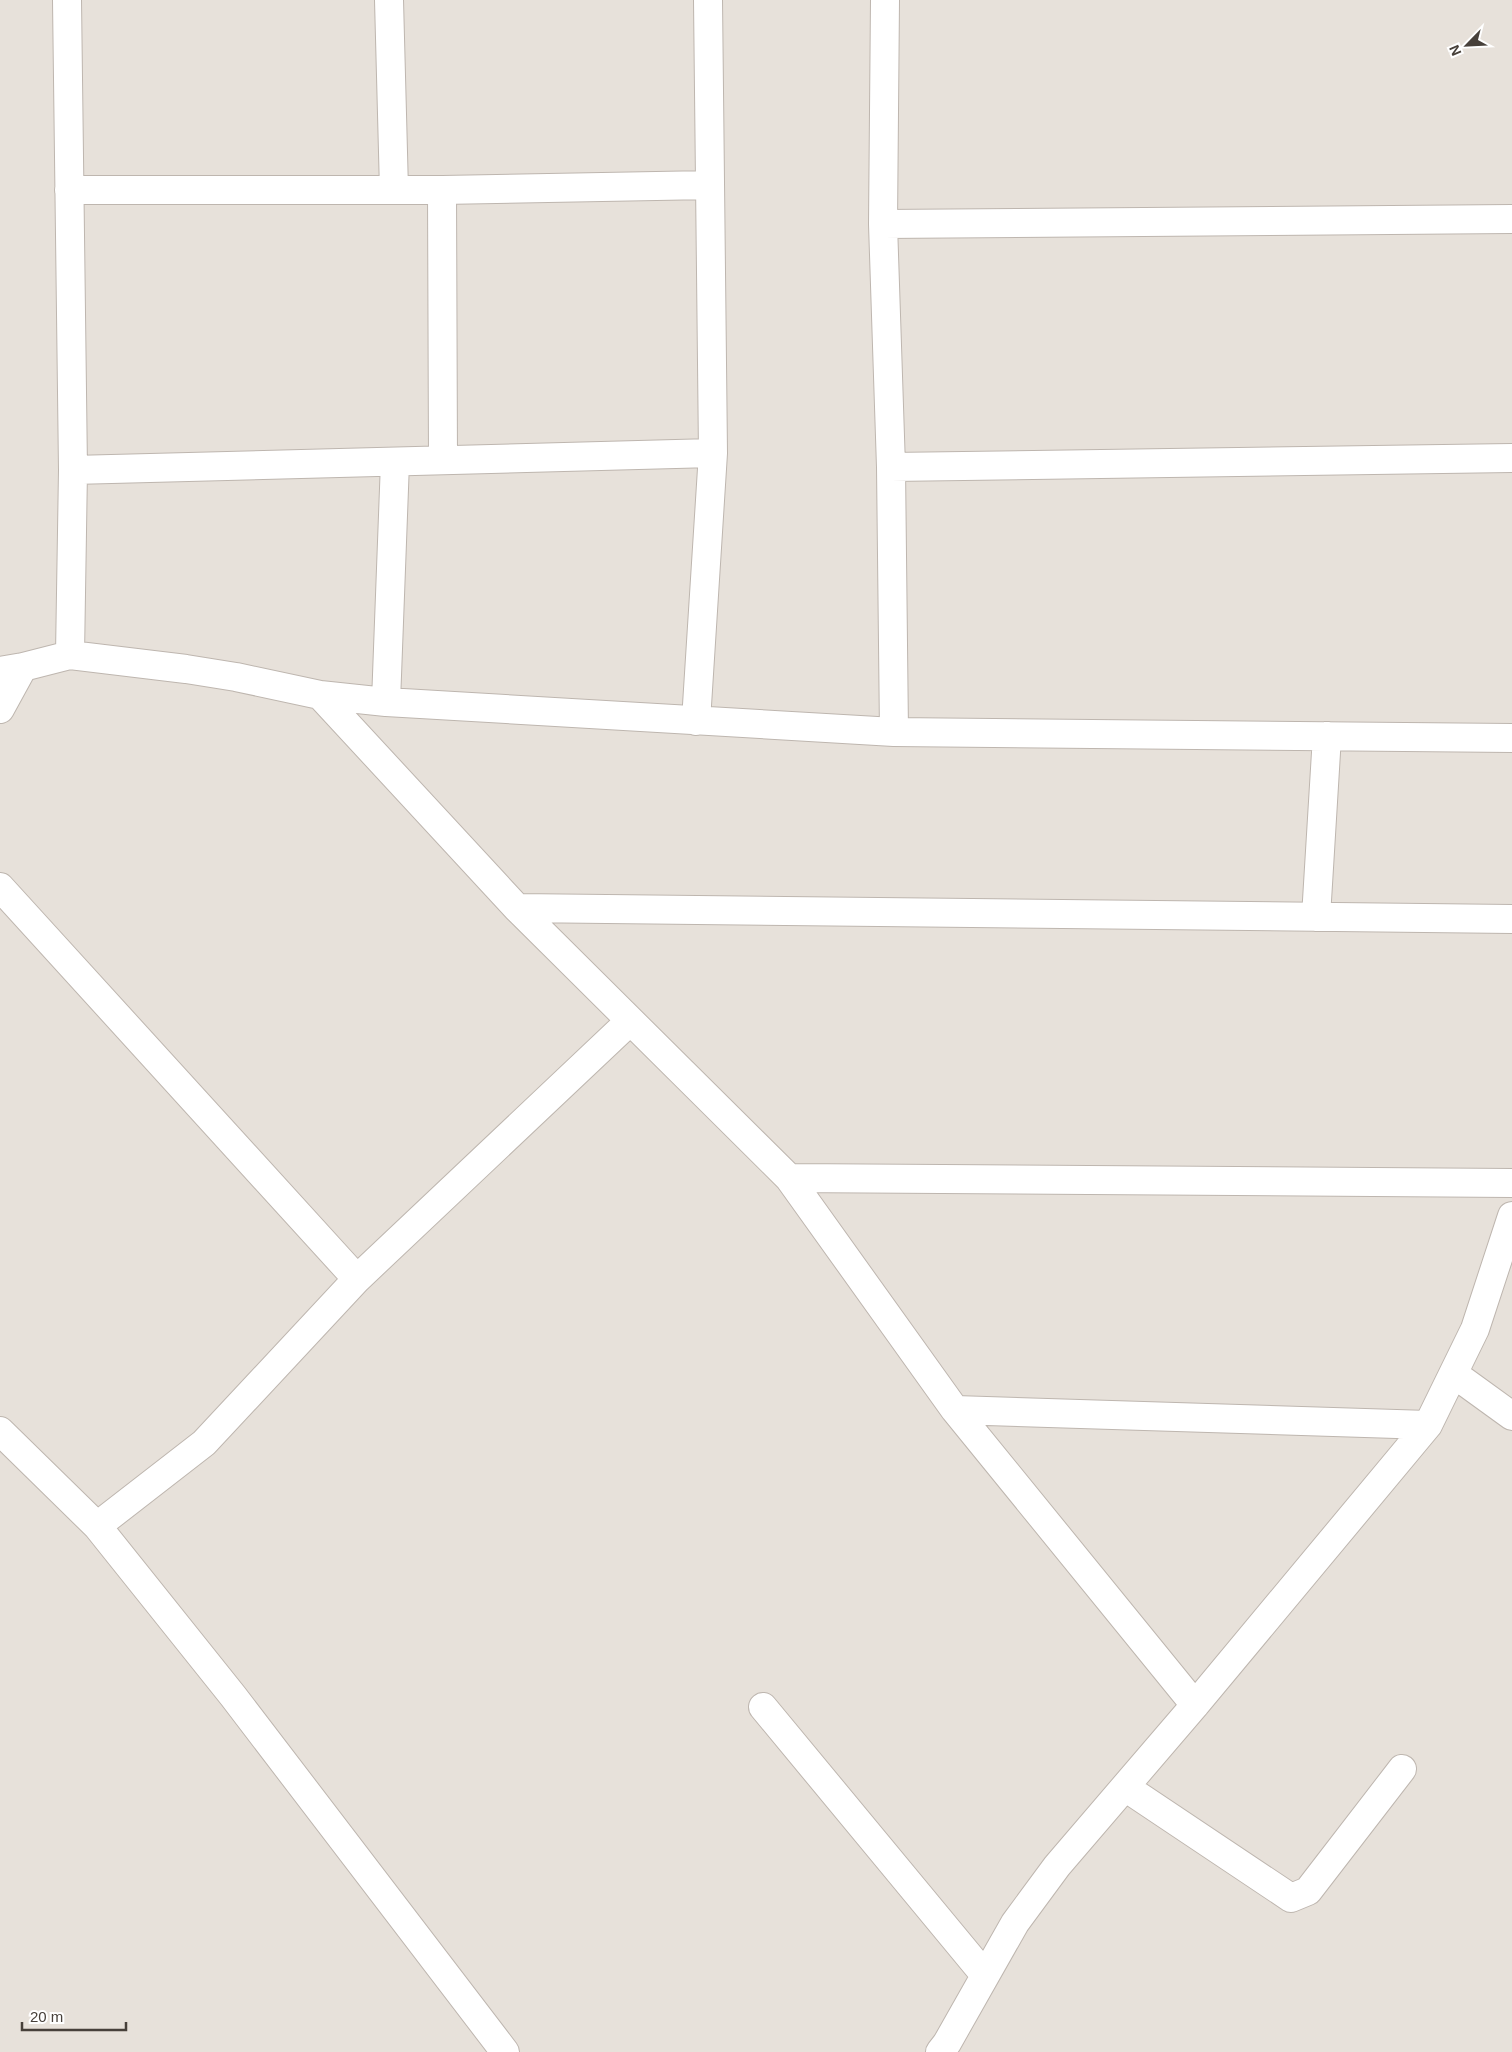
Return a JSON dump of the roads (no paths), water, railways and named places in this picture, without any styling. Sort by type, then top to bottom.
[{"type":"street","points":[[67,0],[73,470],[70,655]]},
{"type":"street","points":[[389,0],[394,190]]},
{"type":"street","points":[[696,721],[713,453],[708,0]]},
{"type":"street","points":[[885,0],[883,224],[891,467],[894,732]]},
{"type":"street","points":[[69,190],[442,190],[710,184]]},
{"type":"street","points":[[442,190],[443,460]]},
{"type":"street","points":[[883,224],[1512,219]]},
{"type":"street","points":[[73,470],[713,453]]},
{"type":"street","points":[[891,467],[1512,458]]},
{"type":"street","points":[[386,702],[395,462]]},
{"type":"street","points":[[0,709],[12,669],[70,655],[236,677],[320,695],[386,702],[696,721],[894,732],[1512,738]]},
{"type":"street","points":[[320,695],[517,908],[789,1178],[955,1410],[1195,1705]]},
{"type":"street","points":[[1316,917],[1327,736]]},
{"type":"street","points":[[0,887],[357,1280]]},
{"type":"street","points":[[517,908],[1512,919]]},
{"type":"street","points":[[97,1526],[204,1443],[357,1280],[630,1021]]},
{"type":"street","points":[[789,1178],[1512,1183]]},
{"type":"street","points":[[940,2052],[1015,1924],[1058,1866],[1428,1425],[1475,1329],[1512,1216]]},
{"type":"street","points":[[1454,1374],[1512,1416]]},
{"type":"street","points":[[955,1410],[1428,1425]]},
{"type":"street","points":[[0,1431],[97,1526],[233,1696],[504,2052]]},
{"type":"street","points":[[763,1707],[984,1974]]},
{"type":"street","points":[[1125,1787],[1291,1898],[1308,1891],[1402,1769]]}]
